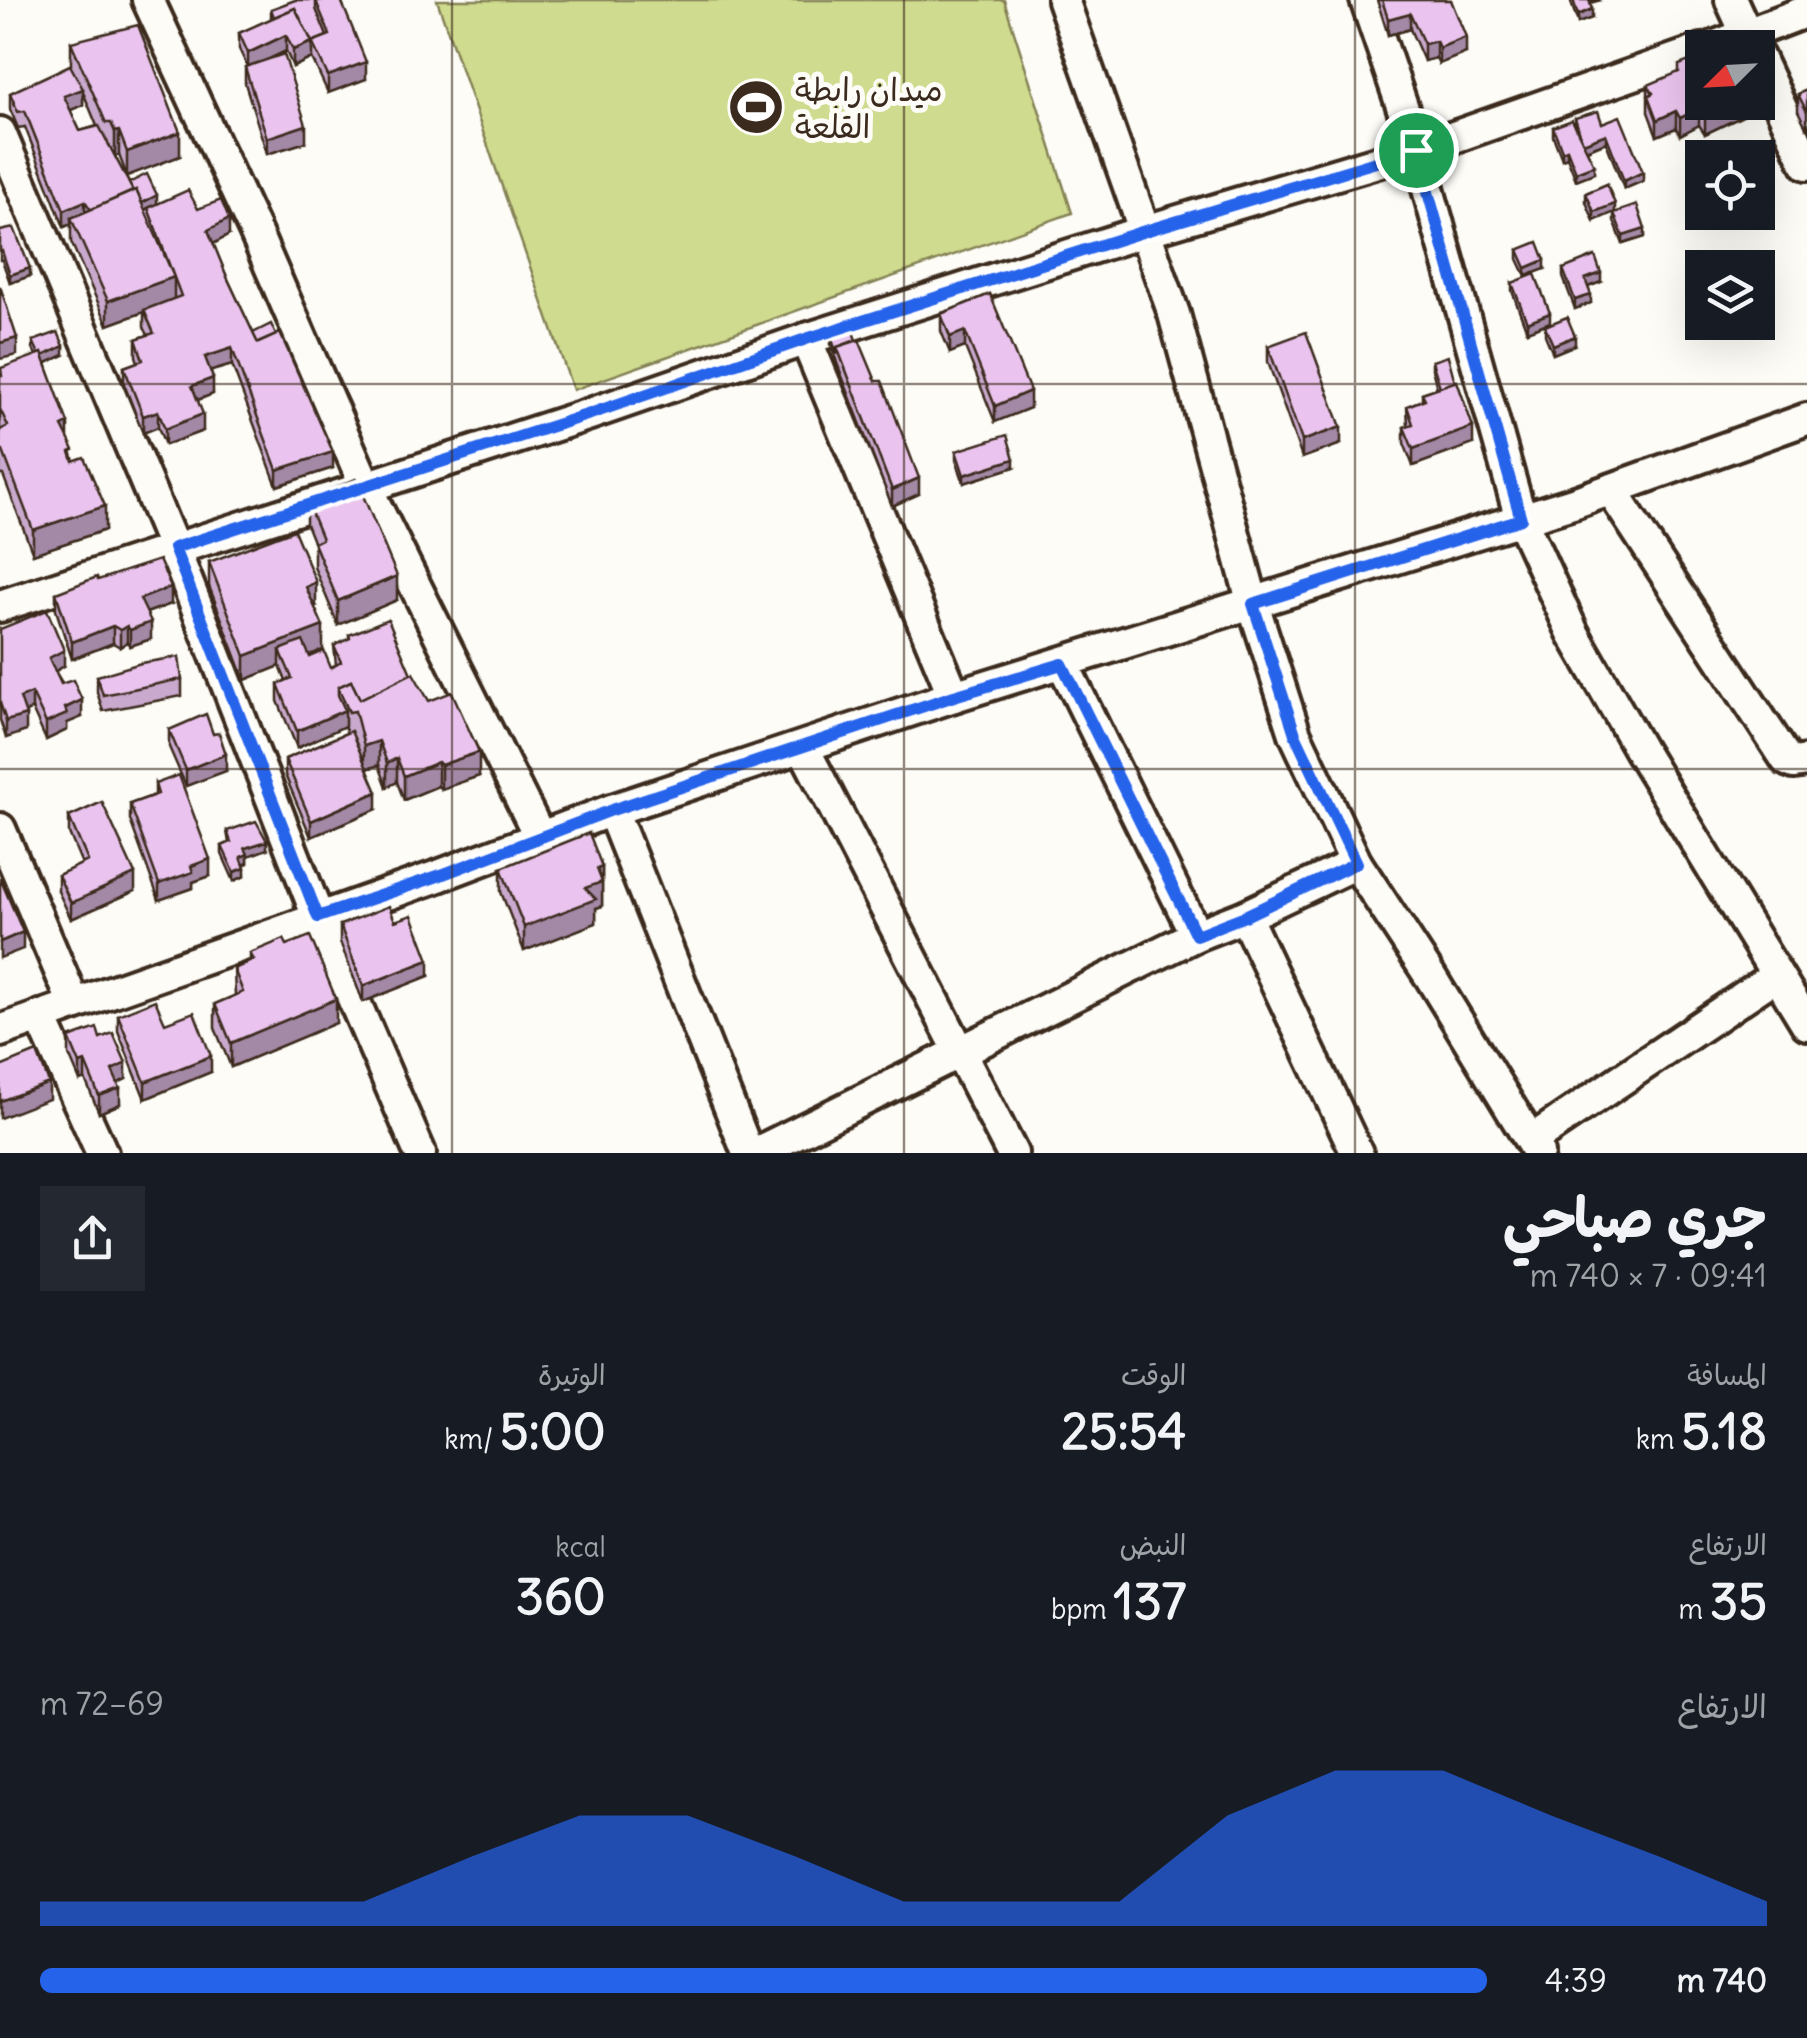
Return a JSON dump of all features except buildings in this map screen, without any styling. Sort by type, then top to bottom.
[{"type":"street","points":[[148,0],[254,228],[365,485],[540,837]]},
{"type":"street","points":[[1063,0],[1174,314],[1253,604],[1295,734],[1356,863],[1535,1146],[1775,976]]},
{"type":"street","points":[[1366,0],[1416,150],[1521,519],[1573,633],[1807,1024]]},
{"type":"street","points":[[1731,0],[1744,30]]},
{"type":"street","points":[[1775,32],[1807,10]]},
{"type":"street","points":[[0,606],[590,414],[806,339],[1416,150],[1685,56]]},
{"type":"street","points":[[1775,96],[1807,164]]},
{"type":"street","points":[[0,133],[174,548],[318,917],[420,1153]]},
{"type":"street","points":[[806,339],[954,696]]},
{"type":"street","points":[[0,1031],[612,810],[954,696],[1611,490],[1807,419]]},
{"type":"street","points":[[1611,490],[1787,760],[1807,761]]},
{"type":"street","points":[[1062,664],[1196,935]]},
{"type":"street","points":[[804,748],[1012,1153]]},
{"type":"street","points":[[612,810],[748,1153]]},
{"type":"street","points":[[0,829],[74,1004]]},
{"type":"street","points":[[756,1153],[800,1143],[960,1052],[1196,935],[1356,863]]},
{"type":"street","points":[[1245,916],[1357,1153]]},
{"type":"street","points":[[40,1016],[102,1153]]},
{"type":"green space","name":"ميدان رابطة القلعة","points":[[437,0],[1004,0],[1072,213],[573,390]]},
{"type":"place","name":"ميدان رابطة القلعة","points":[[756,107]]},
{"type":"route","points":[[1416,150],[1521,519],[1253,604],[1295,734],[1356,863],[1196,935],[1062,664],[612,810],[318,917],[174,548],[590,414],[806,339],[1416,150]]}]
